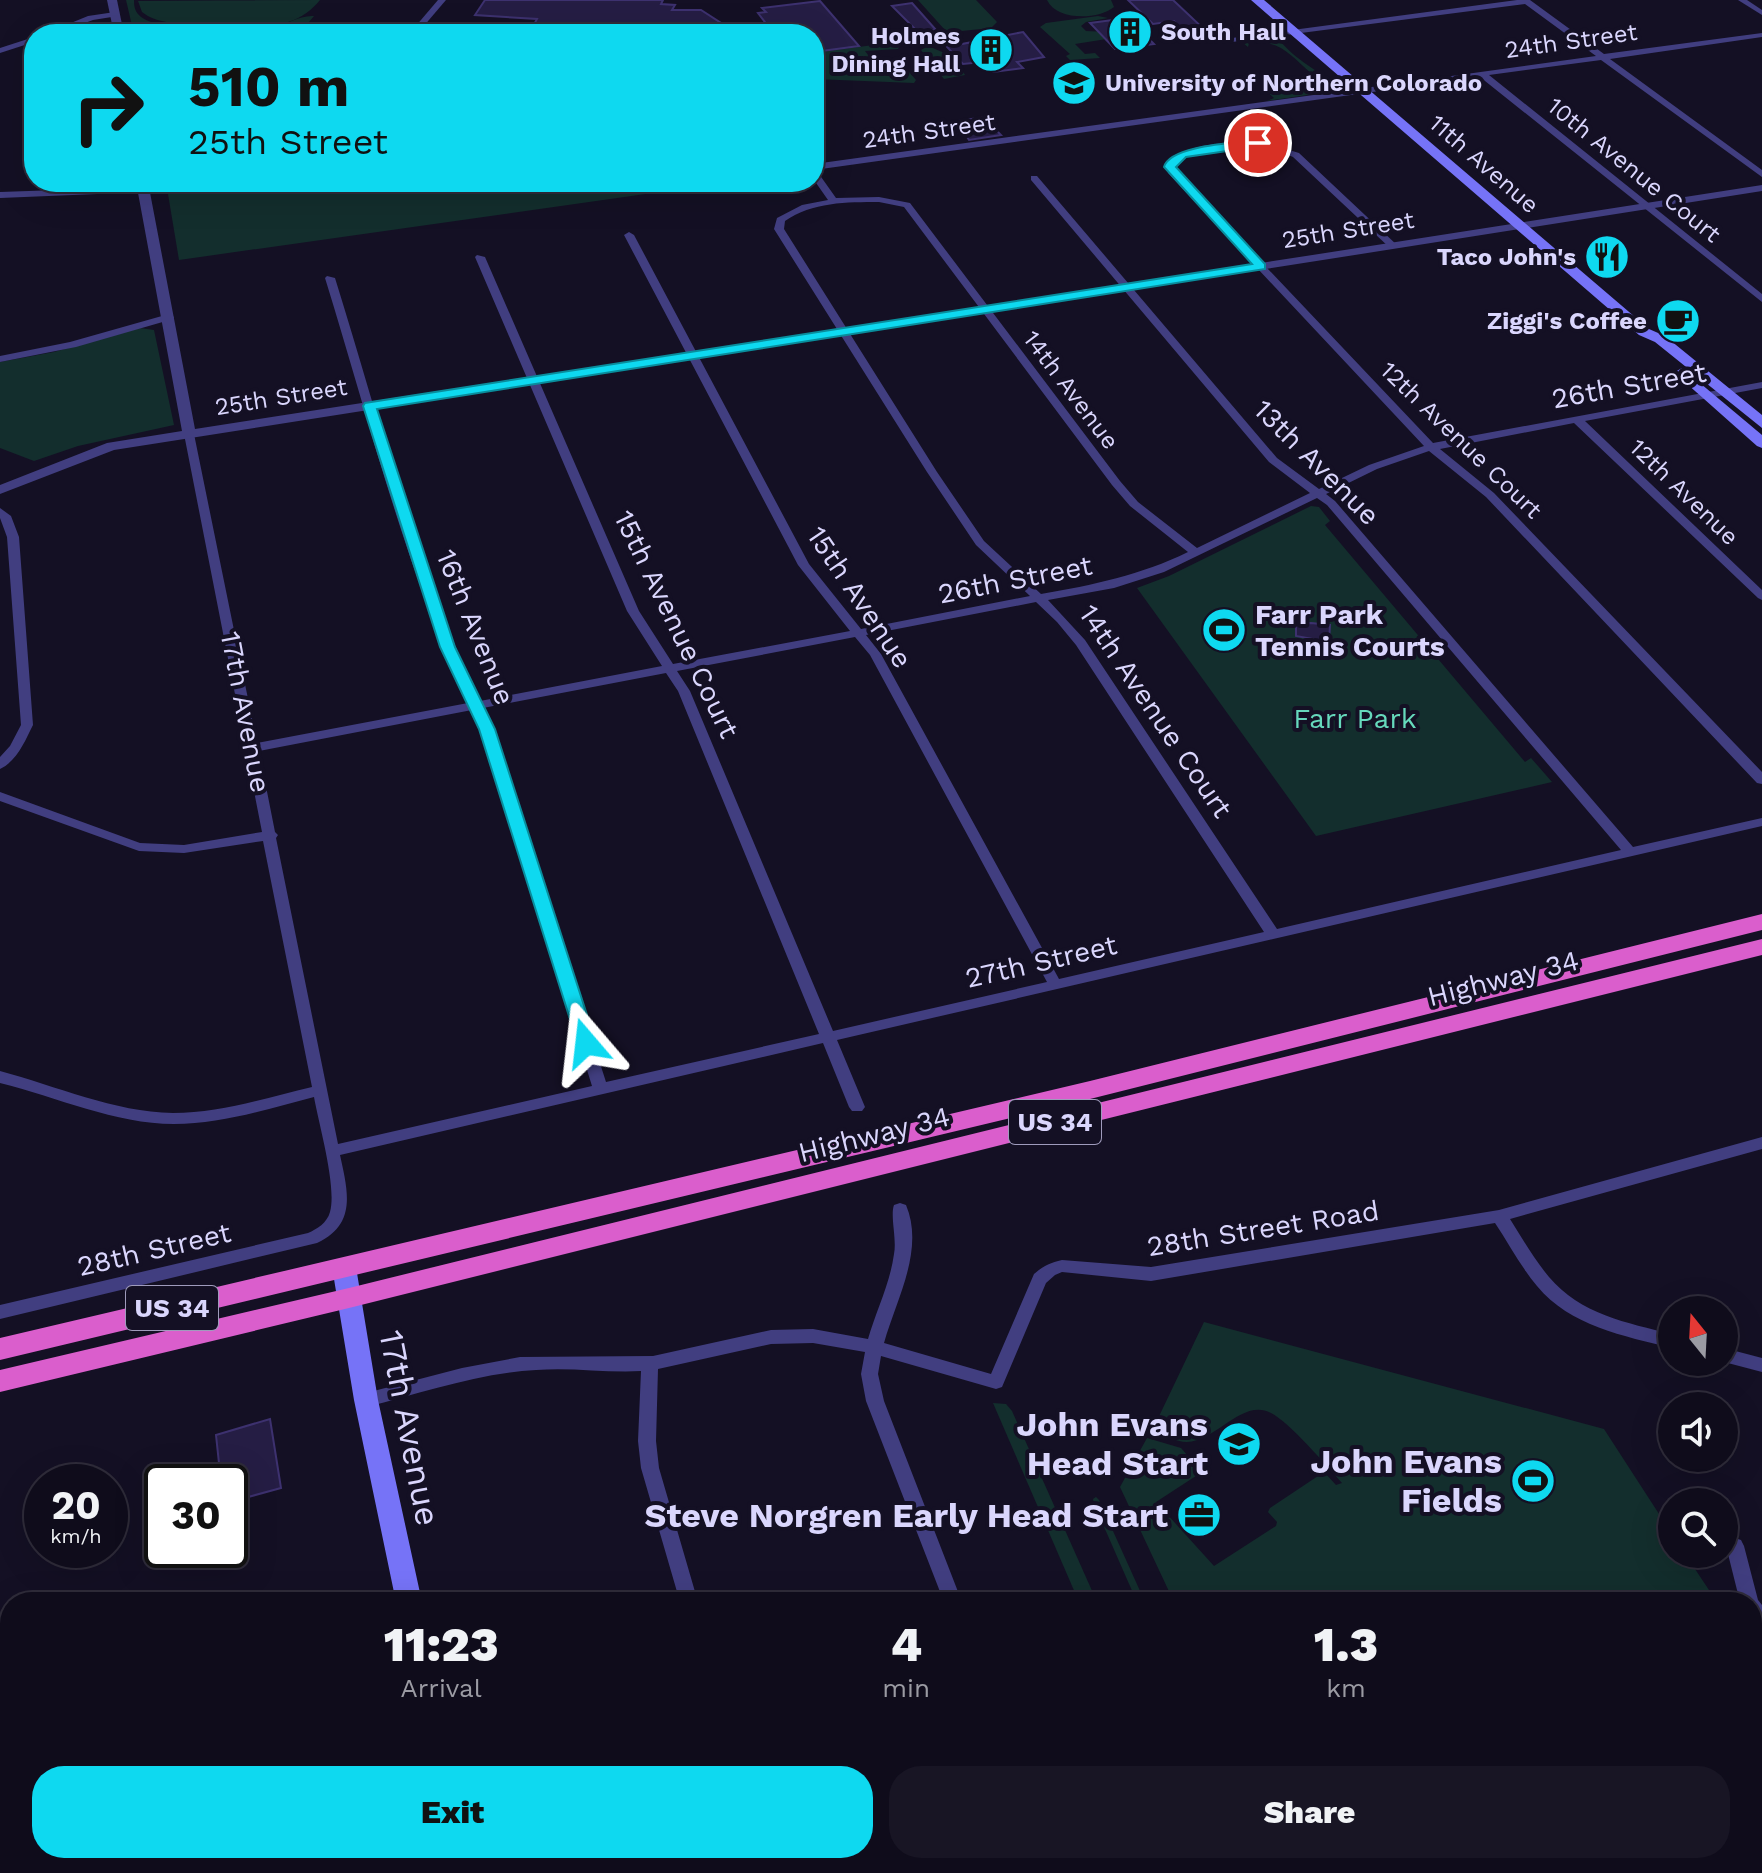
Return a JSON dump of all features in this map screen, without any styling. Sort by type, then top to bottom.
[{"type":"highway","name":"Highway 34","points":[[0,1349],[1090,1090],[1762,922]]},
{"type":"highway","name":"Highway 34","points":[[0,1381],[349,1298],[1762,947]]},
{"type":"main road","name":"11th Avenue","points":[[1257,0],[1644,332],[1660,339],[1762,423]]},
{"type":"main road","name":"11th Avenue","points":[[1644,332],[1648,342],[1762,443]]},
{"type":"main road","name":"17th Avenue","points":[[344,1267],[366,1400],[407,1592]]},
{"type":"street","points":[[112,0],[117,24]]},
{"type":"street","points":[[422,24],[442,0]]},
{"type":"street","points":[[1232,40],[1526,0],[1762,174]]},
{"type":"street","points":[[1742,0],[1762,13]]},
{"type":"street","points":[[75,24],[115,14]]},
{"type":"street","name":"24th Street","points":[[824,171],[1361,89],[1762,35]]},
{"type":"street","points":[[0,51],[24,43]]},
{"type":"street","name":"10th Avenue Court","points":[[1481,73],[1762,299]]},
{"type":"street","name":"12th Avenue Court","points":[[1393,246],[1289,150],[1258,143],[1183,154],[1171,162],[1170,167],[1431,447],[1490,495],[1762,780]]},
{"type":"street","name":"13th Avenue","points":[[1034,178],[1273,460],[1338,510],[1630,852]]},
{"type":"street","points":[[824,186],[835,203]]},
{"type":"street","name":"25th Street","points":[[0,490],[97,450],[189,434],[1762,188]]},
{"type":"street","points":[[0,195],[31,192]]},
{"type":"street","name":"17th Avenue","points":[[143,192],[333,1151],[340,1208],[331,1228],[320,1235]]},
{"type":"street","name":"14th Avenue","points":[[835,203],[882,198],[907,205],[1116,483],[1134,504],[1196,553]]},
{"type":"street","name":"14th Avenue Court","points":[[835,203],[798,209],[784,215],[778,223],[779,229],[980,543],[1040,599],[1081,643],[1273,934]]},
{"type":"street","name":"15th Avenue","points":[[629,235],[804,565],[875,654],[1055,984]]},
{"type":"street","name":"15th Avenue Court","points":[[480,257],[633,611],[672,669],[857,1107]]},
{"type":"street","name":"16th Avenue","points":[[330,278],[448,647],[477,705],[601,1089]]},
{"type":"street","points":[[0,359],[72,345],[169,317]]},
{"type":"street","name":"26th Street","points":[[254,748],[1138,578],[1383,463],[1431,447],[1762,385]]},
{"type":"street","name":"12th Avenue","points":[[1576,419],[1762,596]]},
{"type":"street","points":[[0,511],[13,537],[27,719],[15,748],[0,765]]},
{"type":"street","points":[[0,796],[139,847],[184,849],[271,835]]},
{"type":"street","name":"27th Street","points":[[333,1151],[1762,822]]},
{"type":"street","points":[[0,1077],[132,1114],[180,1118],[210,1115],[321,1090]]},
{"type":"street","name":"28th Street Road","points":[[366,1400],[520,1364],[650,1364],[684,1358],[730,1343],[780,1334],[815,1336],[874,1349],[996,1382],[1040,1279],[1049,1270],[1080,1266],[1151,1274],[1499,1216],[1762,1143]]},
{"type":"street","points":[[900,1209],[905,1249],[900,1275],[874,1349],[869,1373],[875,1401],[949,1592]]},
{"type":"street","points":[[1499,1216],[1545,1283],[1562,1300],[1594,1319],[1658,1337]]},
{"type":"street","name":"28th Street","points":[[0,1312],[320,1235]]},
{"type":"street","points":[[1738,1359],[1762,1365]]},
{"type":"street","points":[[650,1364],[647,1441],[650,1468],[686,1592]]},
{"type":"street","points":[[1738,1557],[1748,1592]]},
{"type":"green space","points":[[126,0],[134,0],[141,17],[160,24],[132,24]]},
{"type":"green space","points":[[320,0],[308,12],[280,24],[161,21],[142,12],[138,1]]},
{"type":"green space","points":[[918,0],[976,0],[997,22],[991,28],[932,34],[945,30]]},
{"type":"green space","points":[[1047,0],[1111,0],[1114,7],[1088,16],[1068,15],[1052,7]]},
{"type":"green space","points":[[314,16],[307,24],[283,24],[303,17]]},
{"type":"green space","points":[[1098,16],[1108,18],[1086,22],[1081,26],[1086,31],[1107,32],[1113,38],[1075,44],[1085,54],[1095,53],[1100,58],[1070,60],[1066,56],[1070,54],[1040,27],[1046,23]]},
{"type":"green space","points":[[1276,36],[1300,60],[1342,90],[1267,101],[1274,98],[1261,86],[1278,84],[1282,88],[1312,82],[1305,75],[1312,74],[1284,50],[1269,43],[1249,43],[1248,47],[1242,42]]},
{"type":"green space","points":[[903,41],[898,49],[865,51],[871,59],[897,58],[916,80],[914,83],[824,79],[824,52]]},
{"type":"green space","points":[[928,46],[954,57],[965,75],[944,79],[921,50]]},
{"type":"green space","points":[[168,192],[659,192],[179,260]]},
{"type":"green space","points":[[140,328],[154,330],[174,425],[78,446],[34,461],[0,448],[0,362],[54,352]]},
{"type":"green space","name":"Farr Park","points":[[1311,506],[1319,507],[1330,521],[1325,525],[1525,762],[1531,758],[1552,782],[1316,836],[1137,588],[1169,576]]},
{"type":"green space","points":[[1204,1322],[1604,1429],[1658,1512],[1658,1568],[1694,1568],[1710,1592],[1169,1592],[1120,1487],[1147,1438],[1181,1448],[1202,1472],[1156,1502],[1214,1566],[1276,1526],[1277,1522],[1268,1512],[1270,1508],[1324,1472],[1336,1485],[1342,1483],[1288,1425],[1271,1413],[1260,1410],[1240,1415],[1198,1440],[1174,1440],[1152,1431]]},
{"type":"green space","points":[[993,1403],[1006,1404],[1012,1411],[1093,1592],[1075,1592]]},
{"type":"green space","points":[[1096,1497],[1099,1500],[1140,1592],[1133,1592],[1093,1499]]},
{"type":"building","points":[[485,0],[663,0],[661,4],[675,5],[672,10],[701,10],[721,23],[534,24],[537,19],[475,15]]},
{"type":"building","points":[[1128,0],[1173,0],[1207,32],[1188,35],[1174,21],[1153,24]]},
{"type":"building","points":[[820,1],[859,46],[824,51],[824,24],[766,24],[758,13],[766,12],[762,8]]},
{"type":"building","points":[[912,3],[936,30],[918,32],[892,6]]},
{"type":"building","points":[[1128,18],[1154,44],[1115,49],[1090,23]]},
{"type":"building","name":"Holmes Dining Hall","points":[[1023,32],[1044,57],[1017,62],[1023,68],[993,72],[982,62],[963,64],[947,47]]},
{"type":"building","points":[[992,116],[993,127],[1001,135],[969,140],[964,132],[947,135],[938,124]]},
{"type":"building","points":[[1296,624],[1330,625],[1329,642],[1296,636]]},
{"type":"building","points":[[270,1419],[281,1488],[248,1497],[248,1464],[219,1464],[216,1435]]},
{"type":"place","name":"South Hall","points":[[1130,32]]},
{"type":"place","name":"Holmes Dining Hall","points":[[991,50]]},
{"type":"place","name":"University of Northern Colorado","points":[[1074,83]]},
{"type":"place","name":"Taco John's","points":[[1607,257]]},
{"type":"place","name":"Ziggi's Coffee","points":[[1678,321]]},
{"type":"place","name":"Farr Park Tennis Courts","points":[[1224,630]]},
{"type":"place","name":"John Evans Head Start","points":[[1239,1444]]},
{"type":"place","name":"John Evans Fields","points":[[1533,1481]]},
{"type":"place","name":"Steve Norgren Early Head Start","points":[[1199,1515]]},
{"type":"route","points":[[586,1043],[487,729],[448,647],[369,406],[1261,266],[1172,173],[1170,167],[1171,162],[1183,154],[1258,143]]}]
